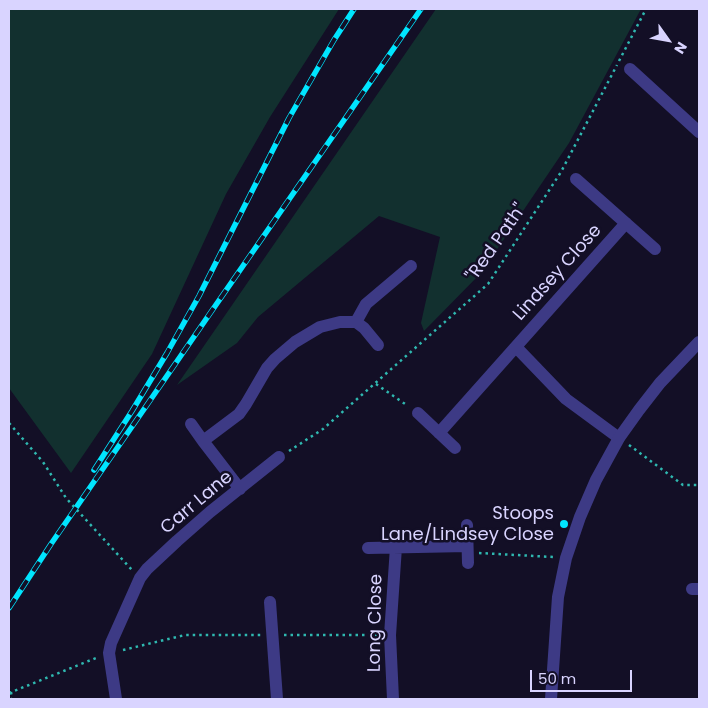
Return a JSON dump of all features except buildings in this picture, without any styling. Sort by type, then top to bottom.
[{"type":"street","points":[[630,69],[699,132]]},
{"type":"street","name":"Lindsey Close","points":[[576,179],[656,249]]},
{"type":"street","name":"Lindsey Close","points":[[439,433],[626,223]]},
{"type":"street","points":[[356,322],[366,304],[411,266]]},
{"type":"street","points":[[203,441],[239,414],[274,359],[295,342],[320,327],[340,322],[356,322],[364,328],[378,345]]},
{"type":"street","points":[[551,699],[558,597],[566,558],[580,517],[596,480],[619,438],[660,383],[699,342]]},
{"type":"street","name":"Lindsey Close","points":[[516,347],[566,398],[619,438]]},
{"type":"street","points":[[418,413],[455,448]]},
{"type":"street","points":[[191,424],[240,489]]},
{"type":"street","name":"Carr Lane","points":[[116,699],[109,653],[111,643],[140,578],[147,569],[210,512],[279,458]]},
{"type":"street","points":[[467,525],[467,554]]},
{"type":"street","name":"Long Close","points":[[368,548],[396,548],[467,554]]},
{"type":"street","name":"Long Close","points":[[393,699],[390,634],[396,548]]},
{"type":"street","points":[[270,602],[277,699]]},
{"type":"path","name":"\"Red Path\"","points":[[279,458],[323,429],[488,284],[561,172],[646,9]]},
{"type":"path","points":[[375,383],[418,413]]},
{"type":"path","points":[[9,423],[43,462],[66,498],[140,578]]},
{"type":"path","points":[[619,438],[683,485],[699,485]]},
{"type":"path","points":[[467,554],[566,558]]},
{"type":"path","points":[[11,699],[10,692],[109,653],[185,635],[390,634]]},
{"type":"green space","points":[[9,9],[339,9],[270,117],[226,194],[152,354],[71,473],[9,388]]},
{"type":"green space","points":[[436,9],[641,9],[569,143],[481,273],[424,331],[421,323],[440,237],[379,216],[258,317],[237,343],[177,385]]},
{"type":"railway","points":[[94,470],[167,353],[199,296],[289,118],[354,9]]},
{"type":"railway","points":[[9,608],[51,544],[421,9]]},
{"type":"place","name":"Stoops Lane/Lindsey Close","points":[[564,524]]}]
